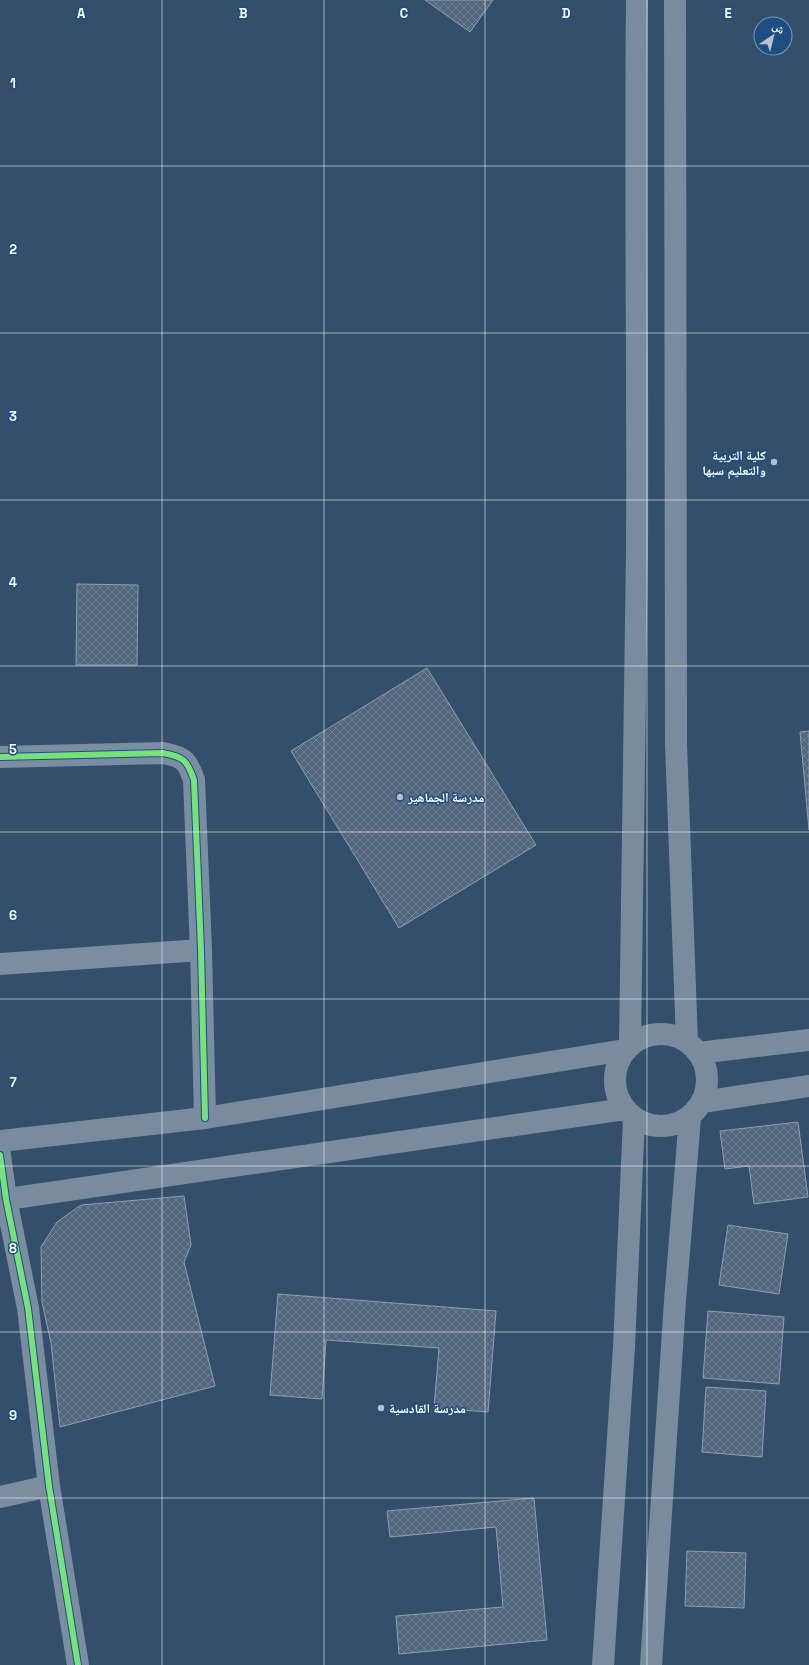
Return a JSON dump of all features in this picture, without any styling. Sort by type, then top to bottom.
[{"type":"main road","points":[[627,1048],[637,544],[637,0]]},
{"type":"main road","points":[[675,0],[676,736],[693,1048]]},
{"type":"main road","points":[[651,1665],[675,1302],[696,1109],[706,1090],[707,1077],[704,1064],[693,1048],[673,1036],[658,1034],[643,1037],[627,1048],[617,1064],[614,1080],[616,1096],[629,1114],[647,1124],[662,1127],[677,1124],[696,1109],[809,1086]]},
{"type":"main road","points":[[693,1048],[809,1040]]},
{"type":"main road","points":[[0,1141],[205,1118],[627,1048]]},
{"type":"main road","points":[[3,1199],[629,1114]]},
{"type":"main road","points":[[603,1665],[624,1354],[629,1114]]},
{"type":"street","points":[[0,757],[163,753],[177,756],[188,764],[194,780],[202,950],[205,1118]]},
{"type":"street","points":[[0,964],[202,950]]},
{"type":"street","points":[[0,1155],[3,1199],[28,1308],[49,1486],[78,1665]]},
{"type":"street","points":[[0,1497],[49,1486]]},
{"type":"building","points":[[425,0],[493,0],[470,32]]},
{"type":"building","points":[[77,584],[138,585],[137,665],[76,665]]},
{"type":"building","points":[[427,668],[536,845],[399,928],[291,751]]},
{"type":"building","points":[[809,731],[809,830],[800,732]]},
{"type":"building","points":[[798,1122],[808,1197],[754,1204],[749,1166],[725,1169],[720,1131]]},
{"type":"building","points":[[184,1196],[191,1245],[184,1262],[215,1386],[60,1427],[51,1343],[42,1302],[41,1247],[57,1222],[81,1205]]},
{"type":"building","points":[[728,1225],[788,1234],[779,1294],[719,1285]]},
{"type":"building","points":[[278,1294],[496,1311],[488,1412],[434,1408],[439,1348],[326,1340],[322,1399],[270,1395]]},
{"type":"building","points":[[708,1311],[784,1317],[779,1384],[703,1378]]},
{"type":"building","points":[[706,1387],[766,1391],[762,1457],[702,1452]]},
{"type":"building","points":[[534,1498],[547,1640],[399,1654],[396,1616],[503,1607],[496,1527],[390,1537],[387,1511]]},
{"type":"building","points":[[687,1551],[746,1553],[744,1608],[685,1606]]},
{"type":"cycle path","points":[[0,757],[163,753],[176,756],[184,760],[187,764],[194,780],[201,950],[205,1118]]},
{"type":"cycle path","points":[[0,1155],[6,1199],[28,1308],[49,1486],[78,1665]]},
{"type":"place","name":"كلية التربية والتعليم سبها","points":[[774,462]]},
{"type":"place","name":"مدرسة الجماهير","points":[[400,797]]},
{"type":"place","name":"مدرسة القادسية","points":[[381,1408]]}]
